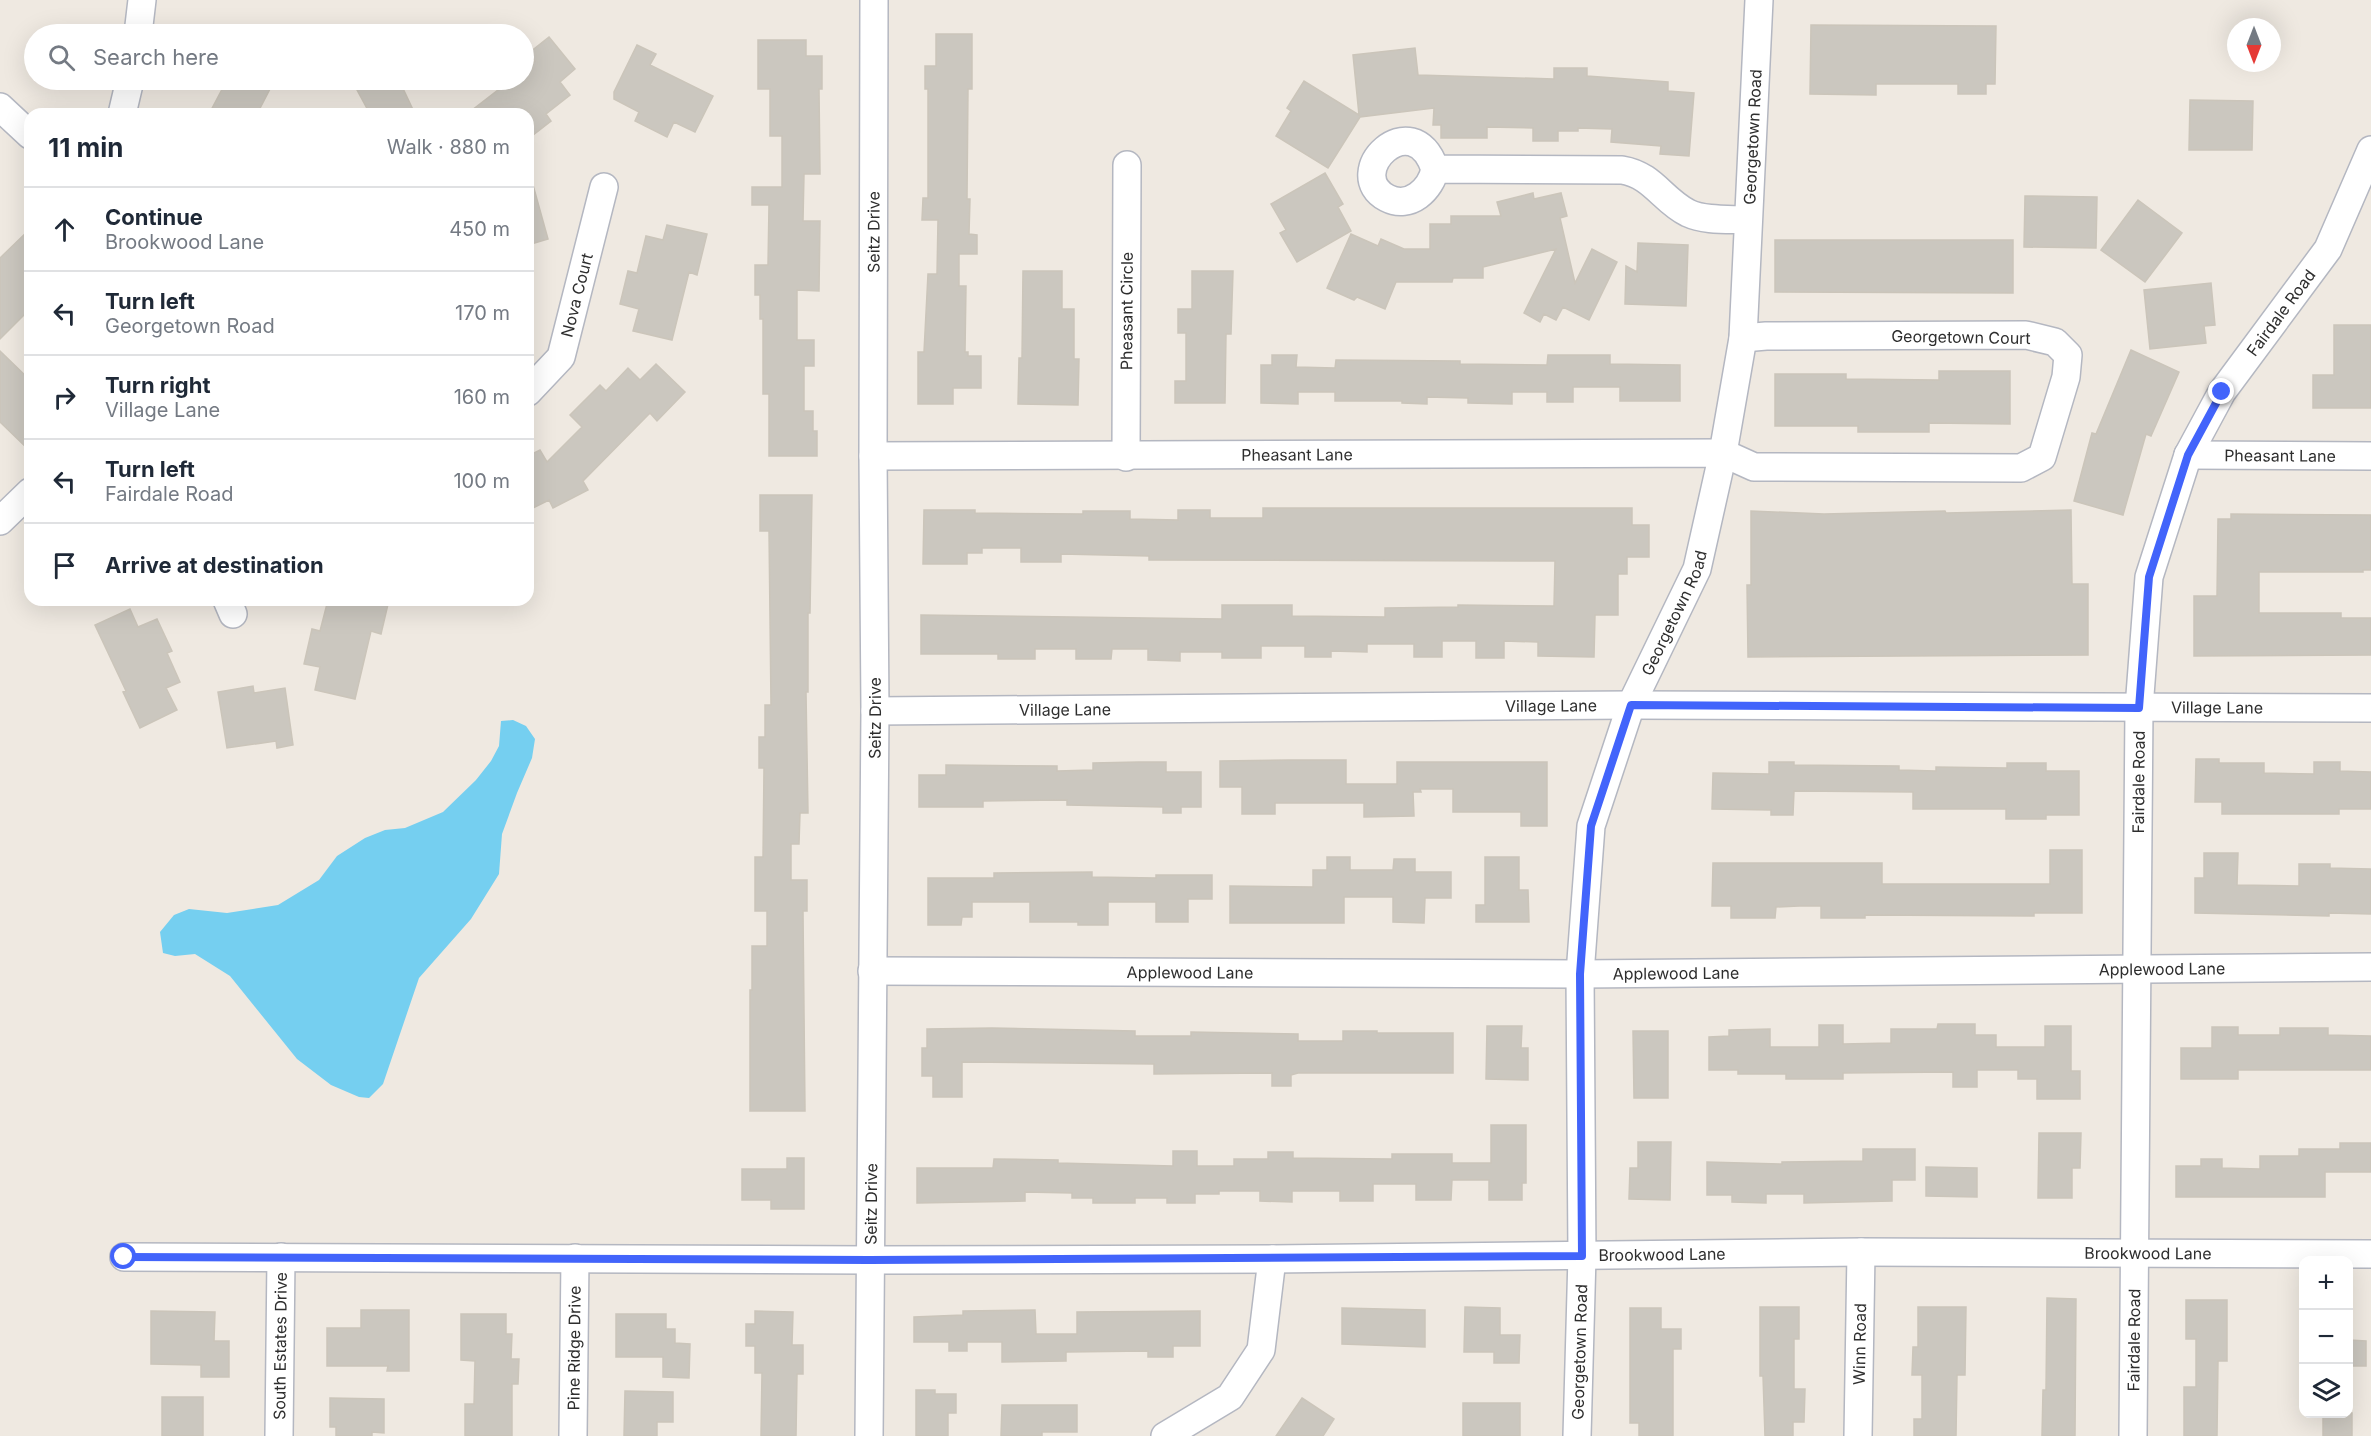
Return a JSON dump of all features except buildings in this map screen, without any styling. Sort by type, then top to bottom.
[{"type":"street","points":[[139,24],[142,0]]},
{"type":"street","name":"Seitz Drive","points":[[868,1436],[875,711],[874,0]]},
{"type":"street","name":"Georgetown Road","points":[[1577,1436],[1582,1256],[1580,974],[1591,826],[1631,705],[1697,569],[1723,453],[1743,338],[1759,0]]},
{"type":"street","points":[[123,108],[128,90]]},
{"type":"street","points":[[0,107],[24,129]]},
{"type":"street","name":"Fairdale Road","points":[[2133,1436],[2139,708],[2149,577],[2188,455],[2222,392],[2328,249],[2371,150]]},
{"type":"street","name":"Pheasant Circle","points":[[1126,457],[1127,165]]},
{"type":"street","points":[[1435,169],[1636,172],[1690,214],[1748,220]]},
{"type":"street","name":"Nova Court","points":[[534,386],[561,357],[604,187]]},
{"type":"street","name":"Georgetown Court","points":[[1723,453],[1754,467],[2021,468],[2042,456],[2066,377],[2068,355],[2055,342],[2026,335],[1743,338]]},
{"type":"street","name":"Pheasant Lane","points":[[873,456],[1126,457],[1723,453]]},
{"type":"street","name":"Pheasant Lane","points":[[2188,455],[2371,456]]},
{"type":"street","points":[[0,521],[24,498]]},
{"type":"street","name":"Village Lane","points":[[875,711],[1631,705],[2371,708]]},
{"type":"street","name":"Applewood Lane","points":[[872,971],[1580,974],[2371,967]]},
{"type":"street","name":"Brookwood Lane","points":[[124,1257],[869,1260],[1272,1259],[1861,1252],[2371,1254]]},
{"type":"street","name":"Winn Road","points":[[1858,1436],[1861,1252]]},
{"type":"street","name":"South Estates Drive","points":[[279,1436],[281,1257]]},
{"type":"street","name":"Pine Ridge Drive","points":[[573,1436],[575,1258]]},
{"type":"street","points":[[1165,1436],[1230,1397],[1261,1350],[1272,1259]]},
{"type":"water","points":[[513,720],[526,726],[535,739],[532,758],[502,834],[499,874],[471,919],[419,978],[383,1084],[369,1098],[359,1097],[331,1085],[297,1059],[230,976],[195,954],[175,956],[163,953],[160,932],[174,915],[189,909],[227,913],[278,905],[319,880],[337,856],[365,838],[385,830],[405,828],[443,812],[476,780],[491,761],[499,746],[501,721]]},
{"type":"route","points":[[124,1257],[869,1260],[1582,1256],[1580,974],[1591,826],[1631,705],[2139,708],[2149,577],[2188,455],[2222,392]]}]
